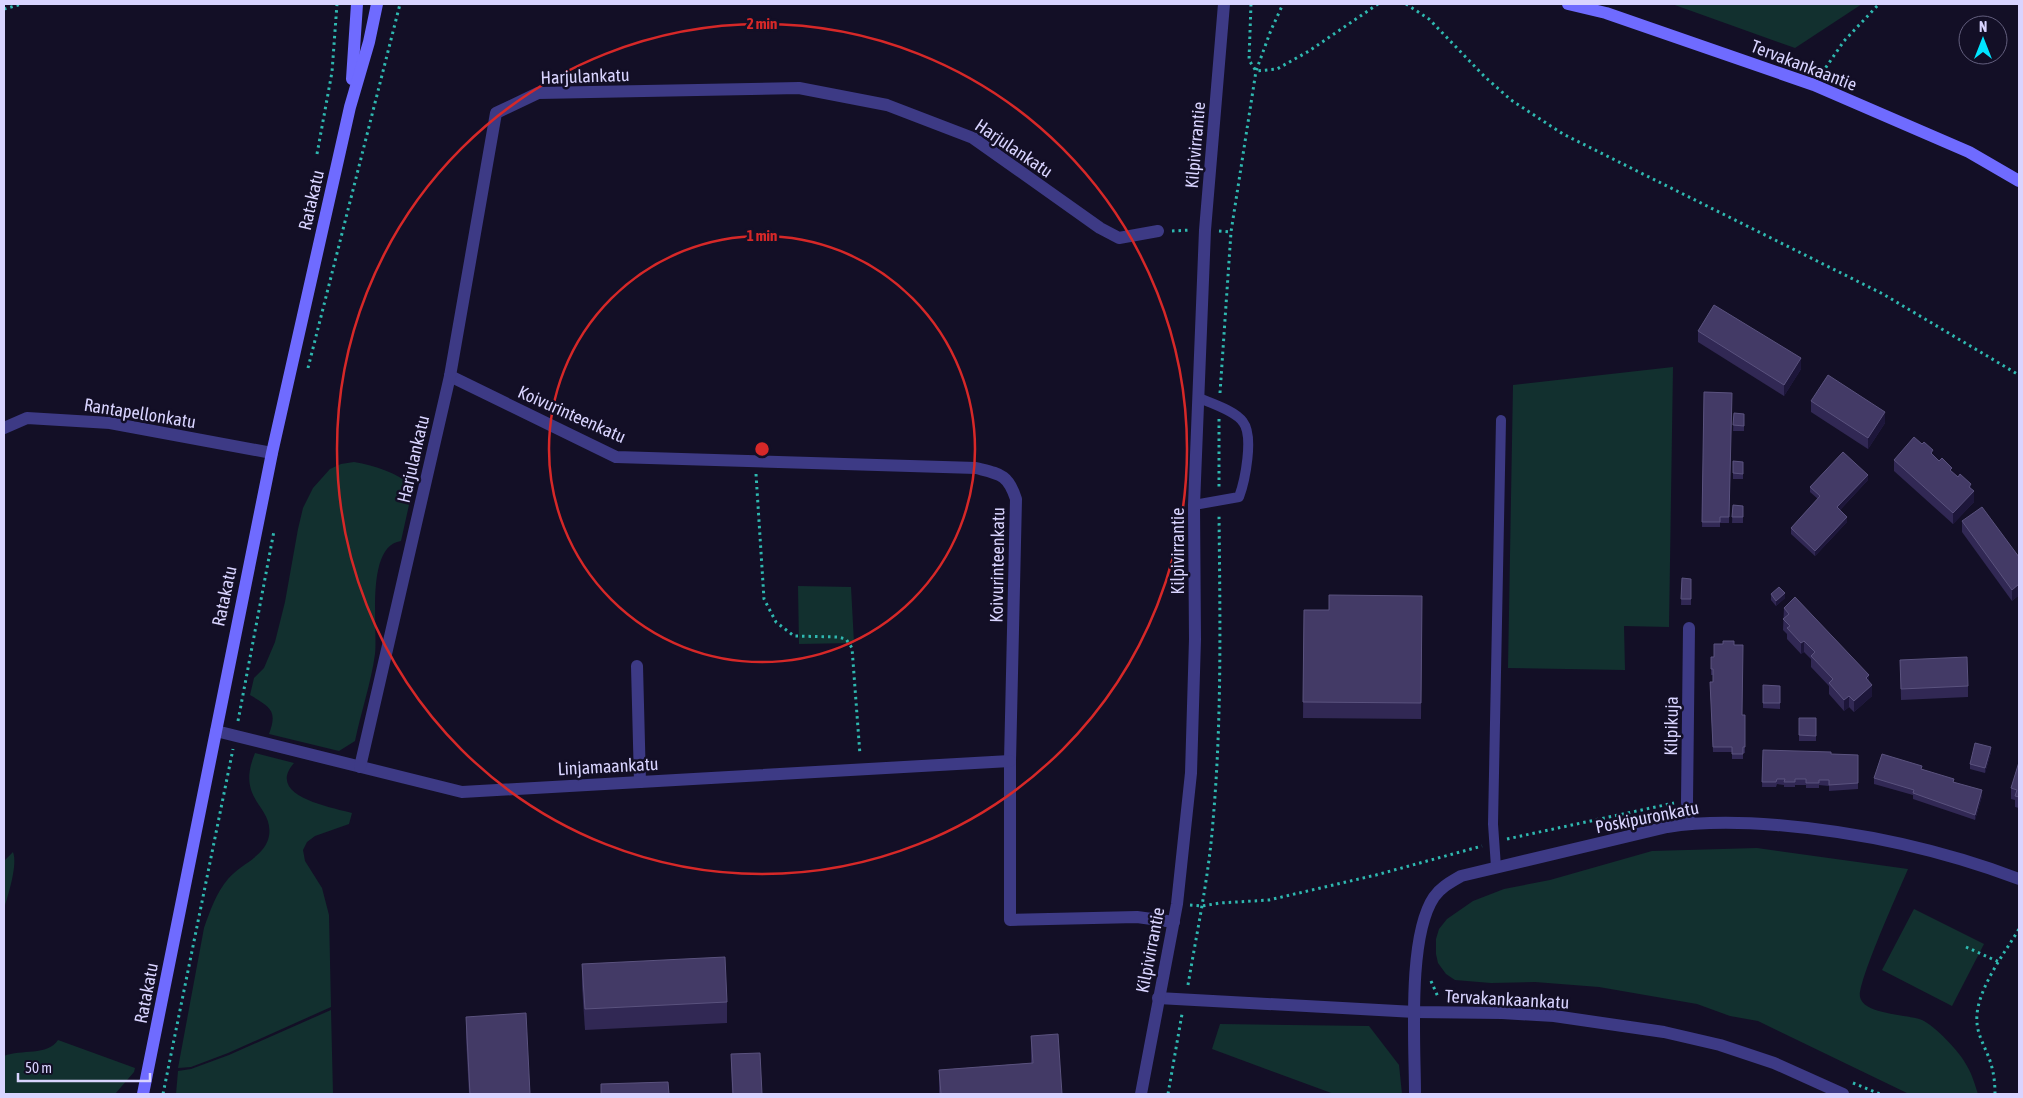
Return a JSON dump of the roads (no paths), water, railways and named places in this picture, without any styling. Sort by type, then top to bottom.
[{"type":"street","name":"Ratakatu","points":[[350,107],[358,4]]},
{"type":"street","name":"Ratakatu","points":[[143,1094],[272,453],[350,107],[369,42],[377,4]]},
{"type":"street","name":"Kilpivirrantie","points":[[1141,1094],[1177,904],[1191,773],[1195,639],[1194,505],[1205,230],[1224,4]]},
{"type":"street","name":"Tervakankaantie","points":[[1568,4],[1606,13],[1814,86],[1969,152],[2019,181]]},
{"type":"street","name":"Harjulankatu","points":[[360,767],[450,376],[496,113],[538,94],[799,88],[887,105],[973,138],[1100,228],[1119,238],[1158,231]]},
{"type":"street","name":"Koivurinteenkatu","points":[[450,376],[616,457],[976,468],[998,473],[1011,484],[1016,499],[1010,760],[1010,920],[1137,917],[1174,922]]},
{"type":"street","name":"Rantapellonkatu","points":[[4,428],[27,418],[110,423],[272,453]]},
{"type":"street","name":"Kilpikuja","points":[[1689,628],[1687,802],[1689,823]]},
{"type":"street","points":[[637,666],[640,782]]},
{"type":"street","name":"Linjamaankatu","points":[[216,732],[462,792],[1010,760]]},
{"type":"street","name":"Poskipuronkatu","points":[[1415,1094],[1415,1012],[1420,930],[1434,898],[1442,888],[1461,876],[1496,866],[1689,823],[1739,822],[1805,828],[1904,844],[2018,876]]},
{"type":"street","name":"Tervakankaankatu","points":[[1158,998],[1415,1012],[1502,1013],[1554,1016],[1664,1032],[1720,1045],[1774,1063],[1843,1094]]},
{"type":"lane","points":[[1194,505],[1239,498],[1245,482],[1248,436],[1244,423],[1240,418],[1219,406],[1199,398]]},
{"type":"lane","points":[[1496,866],[1494,842],[1501,420]]}]
